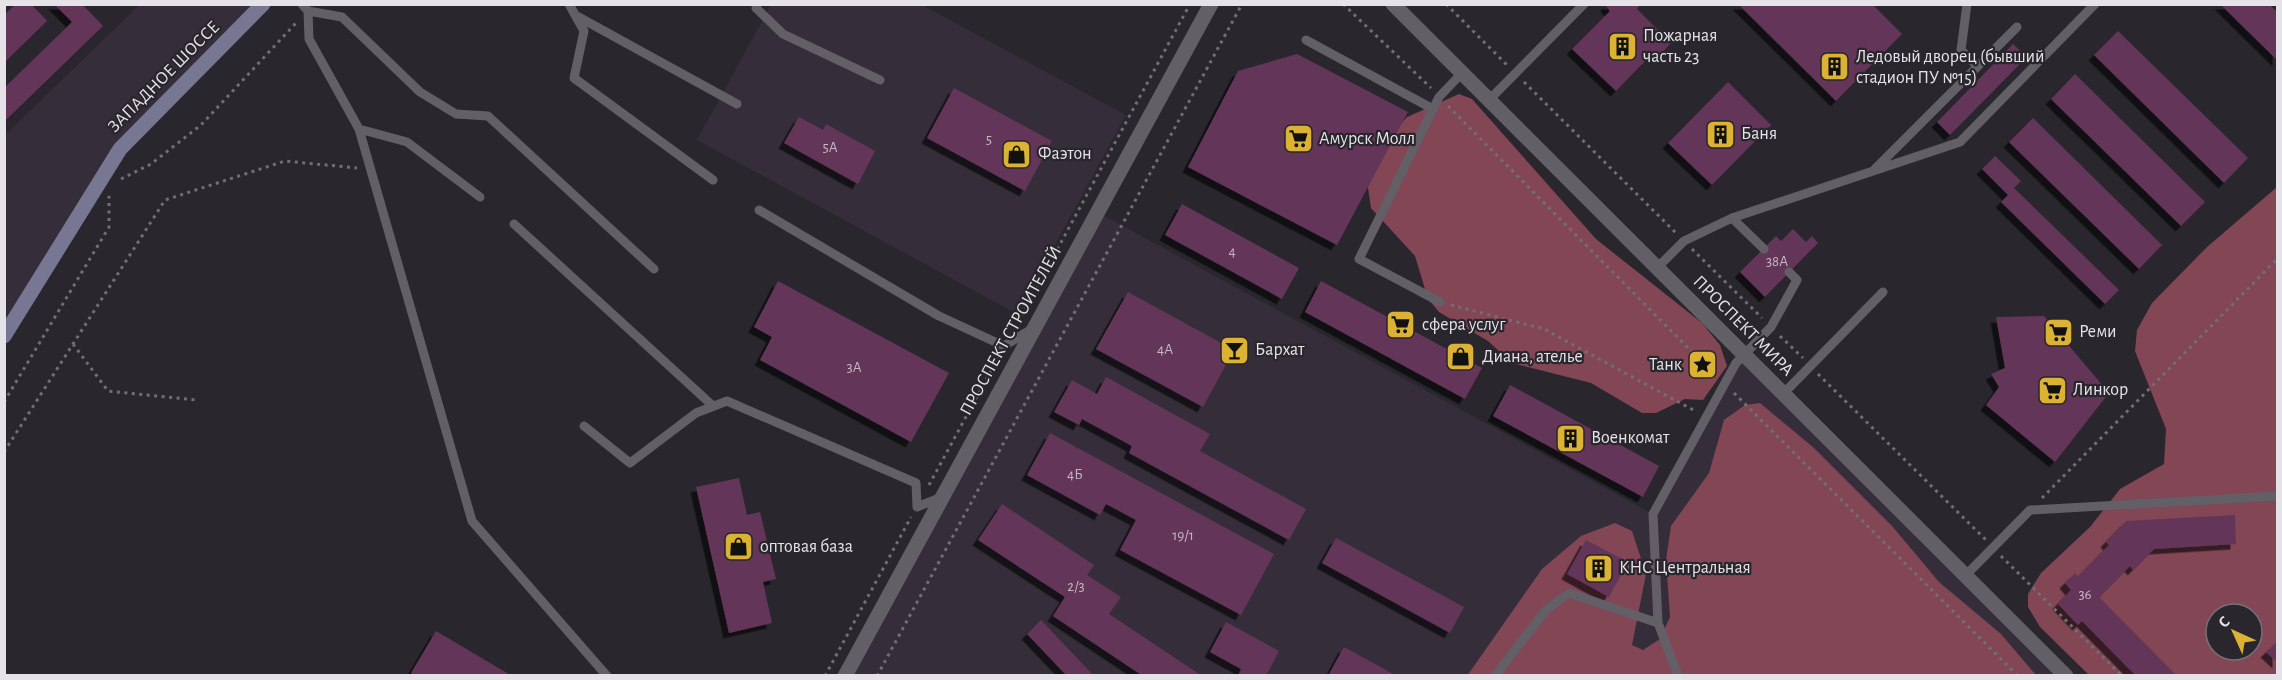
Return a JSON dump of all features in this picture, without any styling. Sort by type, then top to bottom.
[{"type":"main road","name":"ЗАПАДНОЕ ШОССЕ","points":[[4,336],[120,149],[263,4]]},
{"type":"street","name":"ПРОСПЕКТ СТРОИТЕЛЕЙ","points":[[845,675],[1210,4]]},
{"type":"street","name":"ПРОСПЕКТ МИРА","points":[[1393,4],[2066,675]]},
{"type":"lane","points":[[569,4],[584,31],[574,78],[713,180]]},
{"type":"lane","points":[[757,4],[756,8],[783,34],[880,80]]},
{"type":"lane","points":[[1489,100],[1584,4]]},
{"type":"lane","points":[[1967,4],[1960,50],[1977,66]]},
{"type":"lane","points":[[1657,268],[1684,241],[1732,218],[1960,142],[2095,4]]},
{"type":"lane","points":[[607,675],[472,521],[359,129],[309,39],[305,8],[342,17],[420,92],[456,114],[488,116],[654,269]]},
{"type":"lane","points":[[575,15],[737,104]]},
{"type":"lane","points":[[1874,171],[2017,27]]},
{"type":"lane","points":[[1306,40],[1433,109]]},
{"type":"lane","points":[[1440,302],[1359,259],[1439,96],[1462,73]]},
{"type":"lane","points":[[359,129],[407,142],[480,197]]},
{"type":"lane","points":[[759,210],[939,316],[1004,346],[1035,327]]},
{"type":"lane","points":[[1732,218],[1764,249]]},
{"type":"lane","points":[[514,224],[713,406]]},
{"type":"lane","points":[[1678,675],[1658,622],[1653,514],[1736,363],[1771,327],[1797,280],[1789,273]]},
{"type":"lane","points":[[1783,394],[1883,292]]},
{"type":"lane","points":[[584,426],[630,463],[696,412],[727,401],[916,483],[917,507],[942,497]]},
{"type":"lane","points":[[1965,576],[2030,510],[2277,496]]},
{"type":"lane","points":[[1495,675],[1545,611],[1569,593],[1658,622]]},
{"type":"path","points":[[877,675],[1242,4]]},
{"type":"path","points":[[1343,4],[1439,96],[2018,675]]},
{"type":"path","points":[[1446,4],[2122,675]]},
{"type":"path","points":[[115,187],[121,178],[151,164],[201,125],[305,8]]},
{"type":"path","points":[[4,452],[165,201],[285,161],[371,170]]},
{"type":"path","points":[[4,402],[109,227],[109,196]]},
{"type":"path","points":[[2030,510],[2277,258]]},
{"type":"path","points":[[1440,302],[1544,329],[1706,417]]},
{"type":"path","points":[[73,344],[108,390],[197,400]]},
{"type":"shaded area","points":[[139,5],[263,5],[120,149],[5,336],[4,136]]},
{"type":"shaded area","points":[[771,5],[922,5],[1126,115],[1017,314],[697,140]]},
{"type":"shaded area","points":[[1459,94],[1472,99],[1596,239],[1702,323],[1720,345],[1727,366],[1703,400],[1685,399],[1656,413],[1642,413],[1591,383],[1512,363],[1488,341],[1439,312],[1428,299],[1415,256],[1371,208],[1367,181],[1372,158],[1407,117]]},
{"type":"shaded area","points":[[2277,187],[2277,675],[2089,675],[2040,627],[2028,607],[2028,594],[2041,573],[2090,527],[2120,489],[2164,464],[2166,429],[2135,351],[2137,330],[2152,303],[2207,247]]},
{"type":"shaded area","points":[[1097,212],[1653,514],[1744,355],[2066,676],[845,676]]},
{"type":"shaded area","points":[[1760,403],[1814,448],[1892,526],[1939,582],[2001,634],[2036,675],[1467,676],[1542,569],[1581,536],[1615,523],[1632,531],[1646,574],[1632,645],[1643,650],[1660,639],[1670,617],[1666,560],[1671,526],[1709,473],[1724,420],[1745,405]]},
{"type":"building","points":[[16,4],[31,4],[47,21],[4,63],[4,15]]},
{"type":"building","points":[[54,4],[82,4],[103,26],[4,122],[4,88],[72,22]]},
{"type":"building","name":"Пожарная часть 23","points":[[1607,4],[1641,4],[1637,9],[1671,43],[1658,57],[1653,53],[1616,91],[1572,49],[1610,11]]},
{"type":"building","name":"Ледовый дворец (бывший cтадион ПУ №15)","points":[[1738,4],[1872,4],[1902,34],[1836,101]]},
{"type":"building","points":[[2220,4],[2269,4],[2278,13],[2278,61]]},
{"type":"building","points":[[2118,31],[2248,158],[2224,183],[2094,55]]},
{"type":"building","points":[[2013,44],[2027,57],[1950,135],[1937,122]]},
{"type":"building","name":"Амурск Молл","points":[[1297,54],[1408,112],[1337,245],[1188,167],[1238,71]]},
{"type":"building","points":[[2075,74],[2205,202],[2181,226],[2051,99]]},
{"type":"building","name":"Баня","points":[[1728,82],[1771,125],[1712,185],[1668,143]]},
{"type":"building","points":[[954,88],[1052,141],[1025,191],[927,138]]},
{"type":"building","points":[[799,117],[823,130],[826,124],[875,151],[858,184],[784,143]]},
{"type":"building","points":[[2033,118],[2162,245],[2139,269],[2009,142]]},
{"type":"building","points":[[1995,156],[2021,181],[2014,188],[2119,290],[2105,304],[2001,202],[2008,195],[1982,169]]},
{"type":"building","points":[[1182,204],[1299,268],[1282,299],[1165,235]]},
{"type":"building","points":[[1793,229],[1806,242],[1812,236],[1818,243],[1765,297],[1740,272],[1776,236],[1781,241]]},
{"type":"building","points":[[778,281],[949,373],[911,442],[760,360],[772,337],[754,327]]},
{"type":"building","points":[[1321,281],[1482,368],[1465,399],[1305,312]]},
{"type":"building","points":[[1128,292],[1234,350],[1203,407],[1096,349]]},
{"type":"building","name":"Линкор","points":[[2044,316],[2109,393],[2055,462],[1986,405],[1999,387],[1991,374],[2005,368],[1996,317]]},
{"type":"building","points":[[1106,377],[1210,434],[1200,451],[1306,509],[1289,540],[1129,453],[1132,446],[1082,419],[1079,425],[1054,412],[1072,380],[1097,394]]},
{"type":"building","name":"Военкомат","points":[[1510,385],[1659,466],[1643,497],[1493,416]]},
{"type":"building","points":[[1050,433],[1274,554],[1241,615],[1120,550],[1136,520],[1106,504],[1100,515],[1027,475]]},
{"type":"building","name":"оптовая база","points":[[739,478],[747,515],[760,512],[776,579],[763,582],[772,623],[729,633],[696,487]]},
{"type":"building","points":[[1002,504],[1094,565],[1087,575],[1121,597],[1109,614],[1202,676],[1143,676],[1053,616],[1065,597],[978,540]]},
{"type":"building","points":[[2235,515],[2236,544],[2154,549],[2133,570],[2130,566],[2099,597],[2177,676],[2136,676],[2082,621],[2078,625],[2058,604],[2071,590],[2065,583],[2075,573],[2078,577],[2109,545],[2106,542],[2126,521]]},
{"type":"building","points":[[1336,538],[1464,607],[1450,633],[1322,563]]},
{"type":"building","name":"КНС Центральная","points":[[1586,540],[1628,562],[1609,597],[1567,574]]},
{"type":"building","points":[[1041,620],[1094,676],[1067,676],[1027,634]]},
{"type":"building","points":[[1226,622],[1279,651],[1266,676],[1238,676],[1241,669],[1210,652]]},
{"type":"building","points":[[436,631],[512,676],[415,676],[411,673]]},
{"type":"building","points":[[2278,641],[2278,663],[2266,652]]},
{"type":"building","points":[[1344,647],[1397,676],[1328,676]]},
{"type":"place","name":"Пожарная часть 23","points":[[1622,46]]},
{"type":"place","name":"Ледовый дворец (бывший cтадион ПУ №15)","points":[[1835,67]]},
{"type":"place","name":"Баня","points":[[1720,134]]},
{"type":"place","name":"Амурск Молл","points":[[1298,139]]},
{"type":"place","name":"Фаэтон","points":[[1017,154]]},
{"type":"place","name":"сфера услуг","points":[[1401,325]]},
{"type":"place","name":"Реми","points":[[2058,332]]},
{"type":"place","name":"Бархат","points":[[1234,350]]},
{"type":"place","name":"Диана, ателье","points":[[1461,357]]},
{"type":"place","name":"Танк","points":[[1703,365]]},
{"type":"place","name":"Линкор","points":[[2052,390]]},
{"type":"place","name":"Военкомат","points":[[1570,438]]},
{"type":"place","name":"оптовая база","points":[[739,547]]},
{"type":"place","name":"КНС Центральная","points":[[1598,568]]}]
